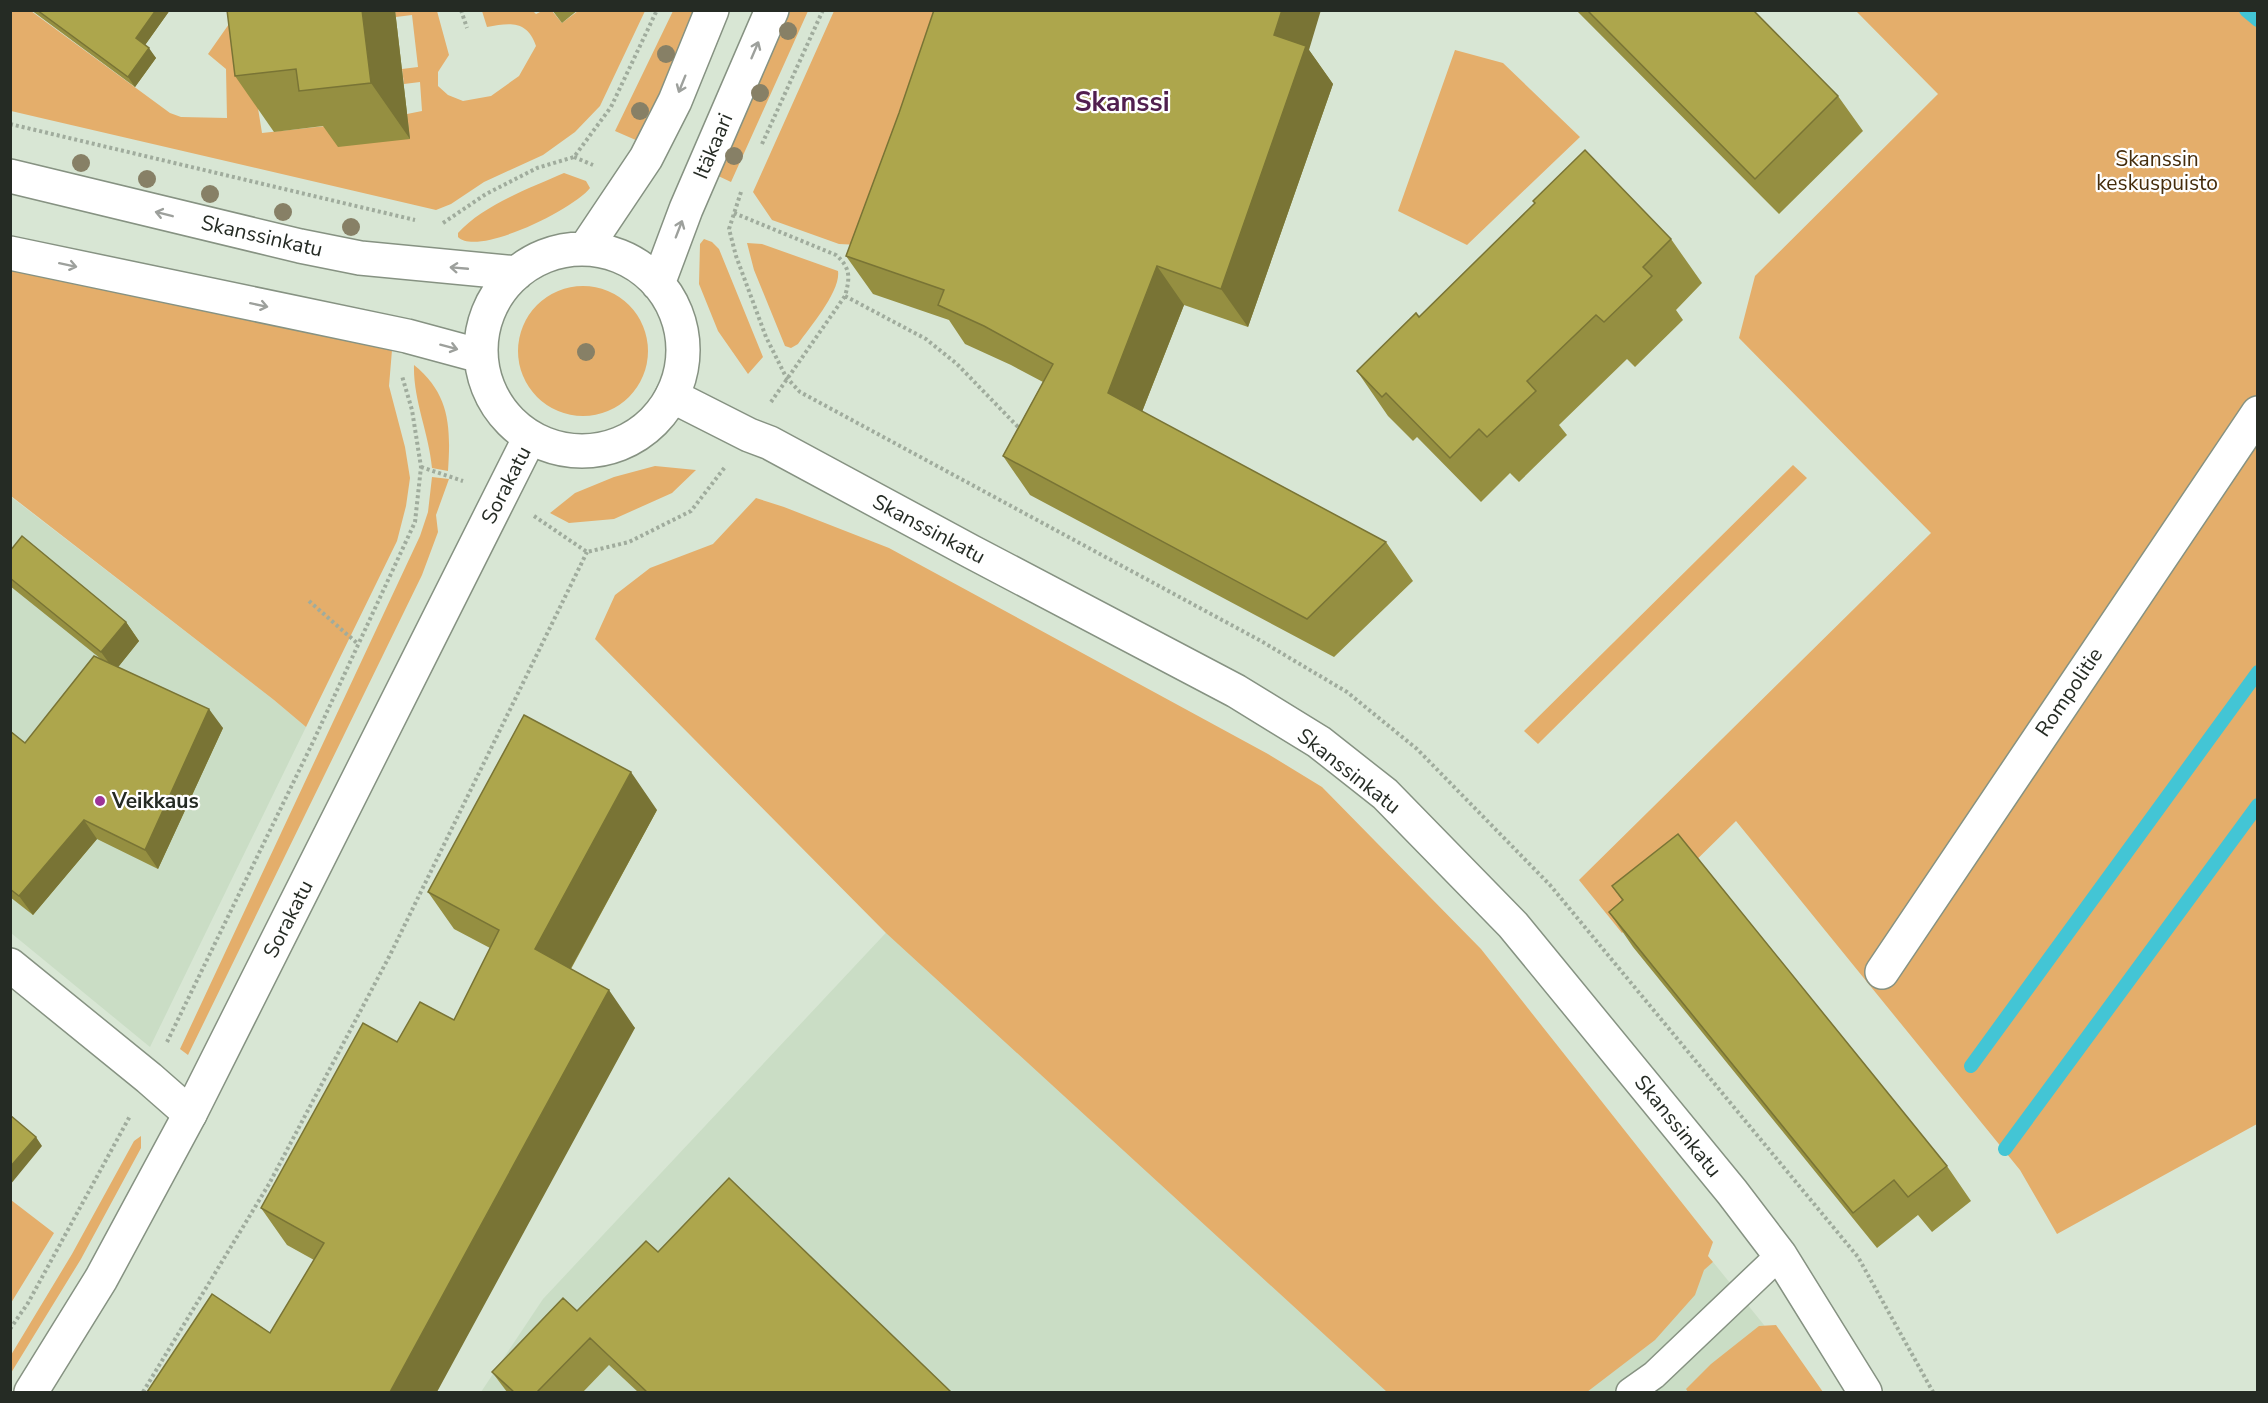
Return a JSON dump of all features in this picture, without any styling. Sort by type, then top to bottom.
[{"type":"street","points":[[585,249],[646,158],[675,101],[712,10]]},
{"type":"street","name":"Itäkaari","points":[[658,284],[686,209],[772,10]]},
{"type":"street","name":"Skanssinkatu","points":[[10,176],[300,246],[360,258],[517,273]]},
{"type":"street","points":[[585,249],[605,251],[625,259],[643,270],[658,284],[672,302],[680,324],[683,346],[681,369],[672,396],[664,410],[650,426],[613,447],[591,451],[570,451],[549,446],[530,437],[510,422],[495,402],[485,380],[481,356],[482,332],[489,310],[501,290],[517,273],[532,262],[548,255],[566,250],[585,249]]},
{"type":"street","points":[[10,253],[407,336],[481,356]]},
{"type":"street","name":"Skanssinkatu","points":[[672,396],[749,435],[770,443],[970,552],[1236,691],[1319,742],[1385,794],[1513,925],[1732,1192],[1780,1255],[1865,1392]]},
{"type":"street","name":"Rompolitie","points":[[1882,972],[2258,413]]},
{"type":"street","name":"Sorakatu","points":[[31,1392],[101,1279],[190,1114],[530,437]]},
{"type":"street","points":[[10,965],[190,1114]]},
{"type":"lane","points":[[1630,1392],[1654,1375],[1780,1255]]},
{"type":"path","points":[[461,10],[467,28]]},
{"type":"path","points":[[428,266],[439,226],[486,194],[537,168],[574,157],[611,107],[657,10]]},
{"type":"path","points":[[759,151],[823,10]]},
{"type":"path","points":[[10,124],[417,220]]},
{"type":"path","points":[[729,229],[744,183]]},
{"type":"path","points":[[421,467],[501,494],[587,552],[629,542],[691,511],[749,435],[786,377],[845,296],[850,278],[846,263],[837,255],[734,213]]},
{"type":"path","points":[[845,296],[926,339],[957,364],[1023,432]]},
{"type":"path","points":[[10,1329],[34,1293],[149,1078],[313,742],[415,522],[421,467],[412,410],[399,364],[407,336]]},
{"type":"path","points":[[142,1392],[270,1184],[390,955],[587,552]]},
{"type":"path","points":[[309,601],[358,644]]},
{"type":"shaded area","points":[[10,496],[306,727],[150,1047],[11,933]]},
{"type":"shaded area","points":[[911,906],[1430,1392],[481,1392],[543,1299]]},
{"type":"shaded area","points":[[1713,1262],[1764,1325],[1776,1346],[1716,1392],[1547,1392]]},
{"type":"green space","points":[[11,11],[31,11],[170,113],[181,117],[227,118],[226,69],[208,54],[229,24],[234,25],[257,102],[262,133],[335,125],[410,139],[407,114],[422,111],[420,82],[404,84],[402,69],[418,67],[412,15],[396,17],[395,11],[437,11],[449,55],[438,72],[438,86],[448,95],[463,101],[491,96],[519,76],[536,46],[528,32],[517,25],[487,27],[482,11],[533,11],[536,14],[542,11],[552,11],[562,23],[578,11],[645,11],[600,106],[575,132],[543,155],[484,182],[451,204],[436,210],[11,111]]},
{"type":"green space","points":[[673,11],[696,11],[638,141],[615,131]]},
{"type":"green space","points":[[784,11],[808,11],[731,182],[714,174]]},
{"type":"green space","points":[[834,11],[974,11],[860,245],[839,244],[772,220],[753,192]]},
{"type":"green space","name":"Skanssin keskuspuisto","points":[[1856,11],[2257,11],[2257,1124],[2057,1234],[2020,1170],[1736,821],[1622,933],[1579,880],[1931,533],[1739,338],[1755,276],[1938,94]]},
{"type":"green space","points":[[1455,50],[1503,63],[1580,137],[1467,245],[1398,211]]},
{"type":"green space","points":[[564,173],[586,181],[590,188],[565,207],[526,228],[485,241],[469,241],[458,237],[458,233],[480,214],[522,191]]},
{"type":"green space","points":[[704,239],[712,242],[719,249],[763,357],[748,374],[718,331],[699,284],[700,244]]},
{"type":"green space","points":[[747,243],[762,244],[838,271],[835,288],[824,309],[798,344],[791,348],[785,346],[754,270]]},
{"type":"green space","points":[[11,268],[392,350],[389,386],[405,447],[410,478],[406,506],[397,541],[306,727],[11,496]]},
{"type":"green space","points":[[583,286],[608,291],[629,305],[643,326],[648,351],[643,376],[629,397],[608,411],[583,416],[558,411],[537,397],[523,376],[518,351],[523,326],[537,305],[558,291]]},
{"type":"green space","points":[[414,365],[435,388],[446,412],[449,440],[448,471],[432,468],[418,404]]},
{"type":"green space","points":[[1793,465],[1807,478],[1538,744],[1524,731]]},
{"type":"green space","points":[[655,466],[696,470],[672,493],[614,519],[569,523],[550,513],[575,493],[614,477]]},
{"type":"green space","points":[[432,477],[449,479],[436,515],[438,532],[422,575],[188,1055],[180,1049],[420,536],[428,512]]},
{"type":"green space","points":[[756,498],[889,548],[1268,754],[1322,787],[1481,949],[1713,1242],[1708,1256],[1713,1262],[1704,1270],[1695,1295],[1655,1340],[1587,1392],[1387,1392],[886,933],[595,639],[615,595],[650,568],[713,544]]},
{"type":"green space","points":[[141,1136],[141,1148],[81,1259],[11,1373],[11,1355],[72,1254],[134,1141]]},
{"type":"green space","points":[[11,1200],[54,1233],[11,1303]]},
{"type":"green space","points":[[1776,1325],[1823,1392],[1688,1392],[1686,1389],[1711,1364],[1759,1326]]},
{"type":"building","points":[[37,10],[156,10],[136,38],[149,48],[128,77]]},
{"type":"building","points":[[227,10],[362,10],[371,83],[299,91],[296,69],[235,76]]},
{"type":"building","points":[[934,10],[1282,10],[1274,35],[1306,46],[1221,289],[1157,266],[1108,393],[1386,542],[1307,619],[1003,456],[1053,364],[984,326],[938,305],[944,290],[846,256]]},
{"type":"building","points":[[1587,10],[1753,10],[1838,96],[1755,179]]},
{"type":"building","points":[[1585,150],[1671,239],[1643,267],[1652,276],[1604,322],[1596,315],[1527,381],[1536,391],[1487,437],[1479,429],[1450,458],[1386,393],[1382,397],[1357,371],[1416,313],[1419,317],[1535,203],[1533,201]]},
{"type":"building","points":[[22,536],[126,622],[101,652],[10,578],[10,551]]},
{"type":"building","name":"Veikkaus","points":[[94,656],[209,709],[145,850],[84,820],[19,896],[10,889],[10,731],[25,743]]},
{"type":"building","points":[[524,715],[631,772],[535,949],[609,990],[390,1392],[147,1392],[212,1294],[270,1333],[324,1243],[261,1208],[363,1023],[397,1042],[420,1002],[454,1020],[499,930],[428,892]]},
{"type":"building","points":[[1678,834],[1947,1166],[1908,1197],[1894,1180],[1853,1213],[1609,912],[1623,900],[1612,886]]},
{"type":"building","points":[[10,1115],[36,1137],[10,1167]]},
{"type":"building","points":[[729,1178],[951,1392],[647,1392],[590,1338],[537,1392],[514,1392],[492,1372],[563,1298],[577,1311],[646,1241],[658,1252]]},
{"type":"waterway","points":[[2246,10],[2258,20]]},
{"type":"waterway","points":[[1971,1066],[2258,672]]},
{"type":"waterway","points":[[2005,1149],[2258,805]]},
{"type":"place","name":"Veikkaus","points":[[100,801]]},
{"type":"district","name":"Skanssi","points":[[1122,102]]}]
